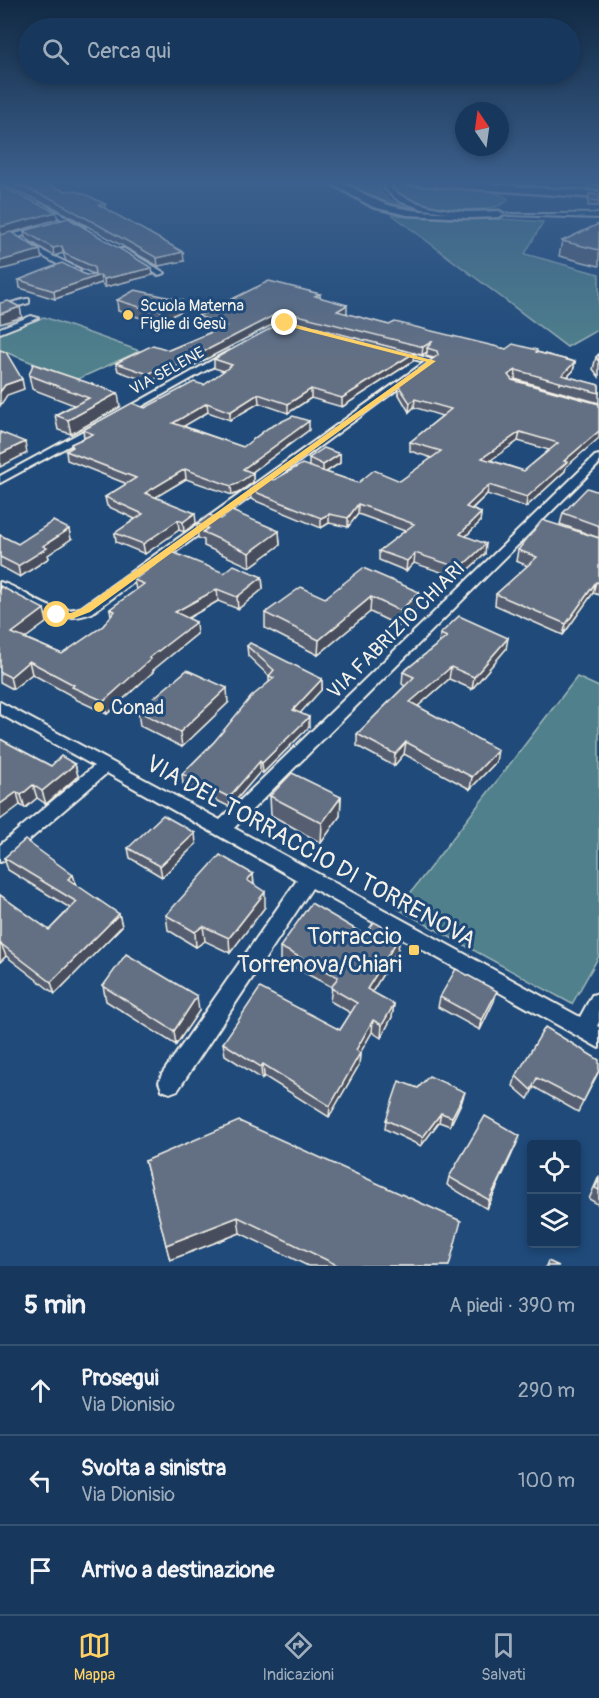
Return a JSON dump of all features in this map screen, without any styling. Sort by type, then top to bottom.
[{"type":"street","points":[[20,240],[45,256],[82,274]]},
{"type":"street","points":[[110,244],[161,273]]},
{"type":"street","points":[[0,309],[26,301]]},
{"type":"street","points":[[0,331],[34,318]]},
{"type":"street","points":[[0,586],[57,615],[72,616],[87,610],[432,361],[387,350]]},
{"type":"street","name":"VIA SELENE","points":[[117,416],[235,351]]},
{"type":"street","points":[[0,480],[108,421]]},
{"type":"street","name":"VIA FABRIZIO CHIARI","points":[[220,830],[540,523],[599,458]]},
{"type":"street","name":"VIA DEL TORRACCIO DI TORRENOVA","points":[[0,707],[592,1034]]},
{"type":"street","points":[[0,855],[105,766]]},
{"type":"street","points":[[170,1082],[308,879]]},
{"type":"street","points":[[592,1034],[599,1002]]},
{"type":"green space","points":[[426,240],[533,240],[525,254],[599,274],[599,329],[567,347]]},
{"type":"green space","points":[[44,317],[140,351],[76,380],[0,350],[0,334]]},
{"type":"green space","points":[[577,677],[599,687],[599,956],[572,1004],[398,909]]},
{"type":"building","points":[[0,240],[24,240],[40,250],[0,261]]},
{"type":"building","points":[[39,240],[105,240],[152,268],[104,279],[100,275],[54,291],[19,280],[62,263],[86,275],[95,275],[94,267],[65,254],[62,246],[53,248]]},
{"type":"building","points":[[125,240],[162,240],[183,252],[157,258]]},
{"type":"building","points":[[599,240],[599,250],[562,241]]},
{"type":"building","points":[[269,281],[320,294],[315,296],[347,305],[337,311],[389,325],[395,322],[506,349],[513,344],[537,350],[536,352],[575,362],[562,375],[599,385],[599,393],[516,370],[508,375],[512,380],[599,404],[599,431],[527,497],[489,485],[466,507],[481,513],[460,534],[486,544],[460,568],[415,553],[407,561],[379,551],[414,524],[358,504],[348,518],[329,514],[321,518],[250,490],[267,478],[274,480],[302,464],[358,483],[374,470],[400,481],[441,451],[410,442],[451,409],[415,399],[410,403],[398,385],[438,355],[437,351],[427,348],[433,341],[423,347],[282,311],[174,367],[166,365],[148,374],[116,363],[153,345],[169,350],[226,326],[198,316]],"holes":[[[520,432],[558,443],[524,471],[482,458]]]},
{"type":"building","points":[[135,290],[181,300],[161,309],[149,310],[117,300]]},
{"type":"building","points":[[8,301],[20,307],[0,314],[0,303]]},
{"type":"building","points":[[286,320],[414,353],[342,398],[311,389],[288,404],[258,394],[230,412],[207,403],[173,423],[243,447],[268,428],[293,416],[309,421],[243,469],[253,473],[237,484],[231,486],[185,469],[145,493],[195,513],[183,522],[178,520],[143,544],[115,533],[143,514],[105,497],[136,478],[66,451],[73,447],[71,444],[93,434],[83,430],[132,403],[145,408],[194,382],[204,385],[232,365],[214,359]]},
{"type":"building","points":[[0,350],[6,352],[22,379],[5,385],[0,392]]},
{"type":"building","points":[[33,364],[118,393],[68,420],[55,415],[89,398],[29,375]]},
{"type":"building","points":[[0,432],[25,442],[0,454]]},
{"type":"building","points":[[324,448],[340,454],[323,465],[309,458]]},
{"type":"building","points":[[587,488],[599,492],[599,526],[563,513]]},
{"type":"building","points":[[232,511],[279,531],[249,553],[203,532],[208,528],[197,524],[209,515],[221,519]]},
{"type":"building","points":[[542,520],[599,538],[599,583],[596,582],[566,624],[496,594],[537,557],[518,550]]},
{"type":"building","points":[[53,521],[69,529],[43,546],[47,548],[18,566],[0,557],[0,535],[18,544]]},
{"type":"building","points":[[172,552],[224,573],[234,565],[262,577],[237,597],[217,589],[175,612],[196,622],[149,658],[151,659],[104,701],[72,687],[74,685],[29,661],[10,677],[0,672],[0,586],[44,609],[12,633],[62,654],[103,626],[115,611],[110,609],[144,584],[134,580]]},
{"type":"building","points":[[363,568],[419,592],[400,611],[371,597],[319,640],[265,613],[301,587],[325,598]]},
{"type":"building","points":[[459,616],[508,638],[474,677],[451,667],[410,702],[498,750],[472,777],[406,742],[395,754],[357,734],[414,677],[403,672],[447,637],[440,634]]},
{"type":"building","points":[[250,643],[322,679],[293,710],[309,717],[262,763],[260,761],[229,797],[182,774],[214,742],[251,697],[274,678],[269,676],[274,670],[247,646]]},
{"type":"building","points":[[187,670],[227,688],[180,732],[138,711]]},
{"type":"building","points":[[0,739],[51,766],[61,756],[75,764],[42,791],[33,785],[21,795],[17,792],[0,804]]},
{"type":"building","points":[[292,773],[341,797],[322,823],[270,796]]},
{"type":"building","points":[[163,815],[195,833],[160,866],[128,848]]},
{"type":"building","points":[[25,840],[73,875],[68,879],[119,914],[51,982],[0,945],[0,895],[49,930],[77,902],[4,858]]},
{"type":"building","points":[[220,855],[253,874],[247,880],[265,892],[229,938],[203,926],[195,932],[166,915]]},
{"type":"building","points":[[311,903],[365,935],[374,922],[400,936],[367,989],[394,1004],[382,1025],[373,1020],[356,1050],[360,1053],[330,1106],[263,1064],[261,1067],[223,1043],[260,988],[340,1030],[357,1003],[331,988],[338,977],[280,947]]},
{"type":"building","points":[[126,954],[197,996],[174,1031],[103,986]]},
{"type":"building","points":[[456,969],[497,991],[482,1020],[440,997]]},
{"type":"building","points":[[545,1027],[599,1060],[599,1070],[583,1102],[537,1078],[531,1090],[516,1076]]},
{"type":"building","points":[[429,1076],[465,1092],[452,1117],[441,1113],[423,1137],[386,1120],[399,1081],[418,1088]]},
{"type":"building","points":[[485,1116],[520,1136],[489,1200],[449,1177]]},
{"type":"building","points":[[239,1121],[461,1221],[449,1266],[339,1266],[238,1217],[166,1245],[145,1161]]},
{"type":"building","points":[[548,1261],[559,1266],[546,1266]]},
{"type":"place","name":"Scuola Materna Figlie di Gesù","points":[[128,315]]},
{"type":"place","name":"Conad","points":[[99,707]]},
{"type":"place","name":"Torraccio Torrenova/Chiari","points":[[414,950]]},
{"type":"route","points":[[57,615],[72,616],[87,610],[432,361],[285,323]]}]
